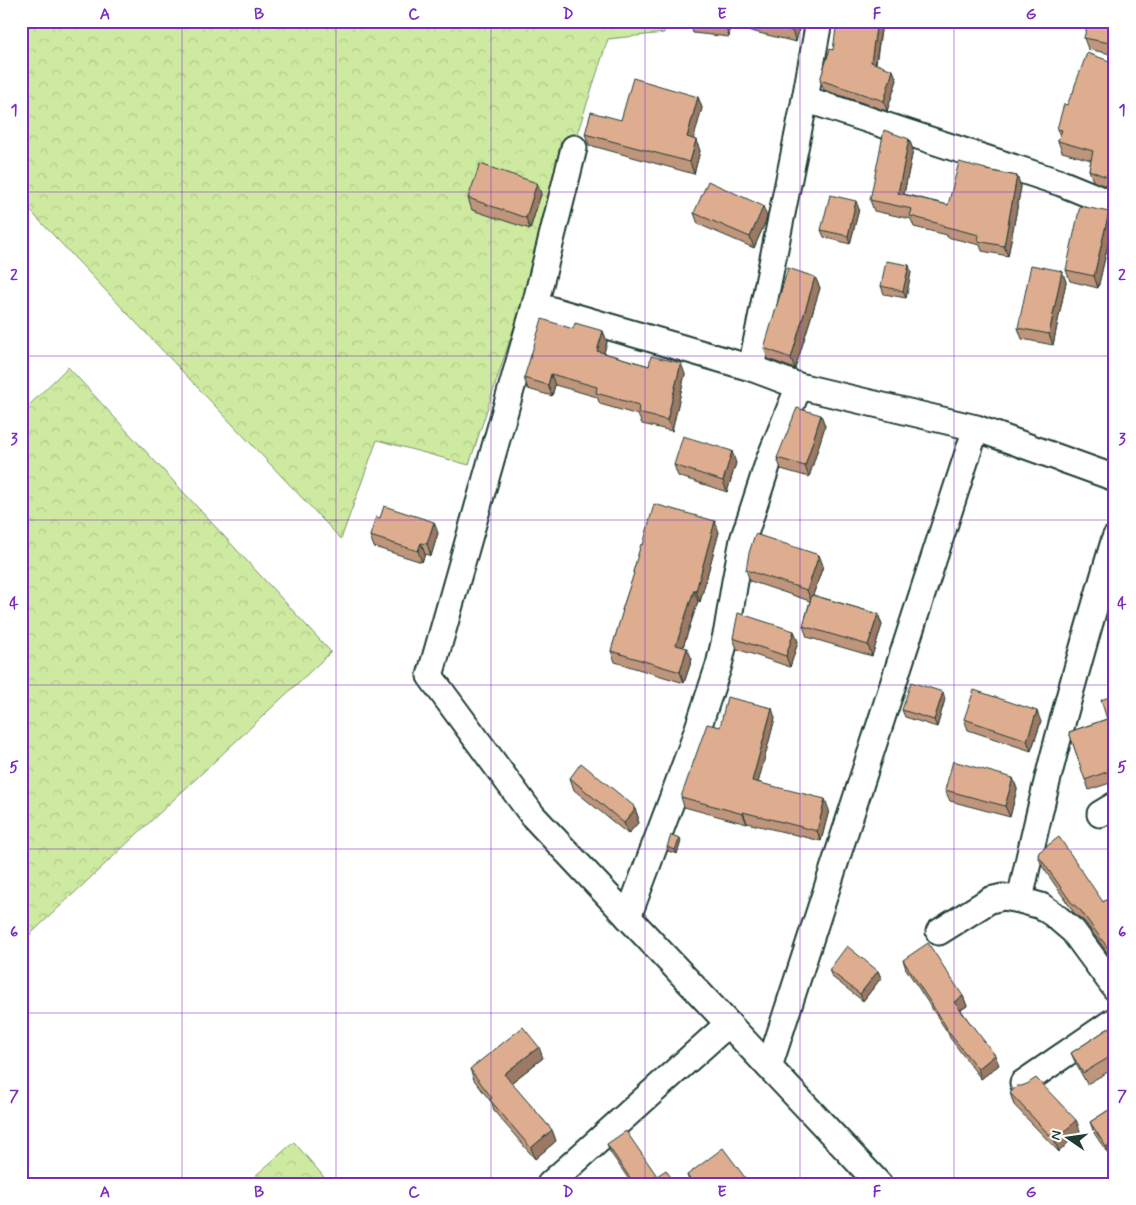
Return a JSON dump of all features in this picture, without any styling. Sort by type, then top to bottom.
[{"type":"street","points":[[751,368],[819,21]]},
{"type":"street","points":[[805,99],[1061,183],[1115,204]]},
{"type":"street","points":[[574,148],[535,305],[430,676],[533,816],[879,1184]]},
{"type":"street","points":[[535,305],[751,368],[799,386],[976,428],[1115,478]]},
{"type":"street","points":[[628,917],[692,746],[719,665],[743,540],[769,460],[799,386]]},
{"type":"street","points":[[768,1067],[976,428]]},
{"type":"street","points":[[1020,900],[1034,831],[1078,664],[1115,538]]},
{"type":"street","points":[[939,932],[990,900],[1003,897],[1041,906],[1054,914],[1073,932],[1115,988]]},
{"type":"street","points":[[1023,1083],[1115,1020]]},
{"type":"street","points":[[550,1184],[728,1024]]},
{"type":"green space","points":[[21,21],[666,21],[664,33],[608,39],[469,465],[377,440],[341,539],[21,201]]},
{"type":"green space","points":[[68,367],[331,652],[21,943],[21,413]]},
{"type":"green space","points":[[294,1142],[330,1184],[246,1184]]},
{"type":"building","points":[[725,21],[725,26],[689,22]]},
{"type":"building","points":[[752,21],[795,21],[792,31]]},
{"type":"building","points":[[837,21],[877,21],[871,62],[893,70],[884,101],[820,80],[830,49],[833,50]]},
{"type":"building","points":[[1088,21],[1115,21],[1115,44],[1084,38]]},
{"type":"building","points":[[1087,53],[1115,63],[1115,177],[1104,176],[1089,170],[1093,151],[1058,141],[1062,130],[1057,129],[1064,104],[1067,105],[1073,93]]},
{"type":"building","points":[[633,78],[698,97],[687,137],[696,140],[690,162],[585,134],[591,112],[621,120]]},
{"type":"building","points":[[884,130],[909,139],[898,193],[948,205],[959,162],[1017,176],[1004,246],[978,241],[979,235],[910,216],[912,209],[870,200]]},
{"type":"building","points":[[480,164],[537,183],[526,218],[468,198]]},
{"type":"building","points":[[708,181],[763,206],[750,237],[694,213]]},
{"type":"building","points":[[830,195],[856,201],[848,236],[821,230]]},
{"type":"building","points":[[1080,206],[1109,212],[1094,276],[1066,270]]},
{"type":"building","points":[[886,261],[909,265],[903,291],[881,286]]},
{"type":"building","points":[[1031,265],[1062,271],[1049,334],[1018,328]]},
{"type":"building","points":[[788,268],[815,277],[791,358],[764,348]]},
{"type":"building","points":[[542,319],[573,329],[575,323],[603,331],[597,351],[649,366],[651,356],[681,363],[667,420],[638,413],[639,405],[596,393],[597,387],[551,374],[548,385],[524,378]]},
{"type":"building","points":[[797,408],[821,415],[805,466],[777,458]]},
{"type":"building","points":[[1115,429],[1115,450],[1109,449]]},
{"type":"building","points":[[683,436],[732,451],[723,481],[674,465]]},
{"type":"building","points":[[654,504],[715,521],[696,591],[694,590],[676,645],[687,648],[680,672],[611,651]]},
{"type":"building","points":[[384,506],[434,522],[427,544],[421,543],[418,551],[370,536],[376,517],[380,518]]},
{"type":"building","points":[[755,534],[819,555],[807,590],[746,570]]},
{"type":"building","points":[[812,595],[878,614],[868,645],[803,626]]},
{"type":"building","points":[[738,613],[794,631],[786,656],[733,638]]},
{"type":"building","points":[[911,682],[943,692],[934,720],[902,710]]},
{"type":"building","points":[[974,690],[1037,711],[1027,740],[964,719]]},
{"type":"building","points":[[1115,695],[1115,764],[1107,766],[1109,771],[1085,780],[1069,732],[1107,719],[1101,700]]},
{"type":"building","points":[[727,697],[772,708],[752,781],[825,799],[817,831],[681,797],[707,724],[720,727]]},
{"type":"building","points":[[953,761],[1013,778],[1005,806],[945,790]]},
{"type":"building","points":[[581,763],[634,806],[634,811],[624,823],[570,778]]},
{"type":"building","points":[[671,835],[680,838],[675,850],[667,847]]},
{"type":"building","points":[[1059,837],[1103,902],[1115,894],[1115,958],[1081,911],[1071,902],[1038,855],[1039,852]]},
{"type":"building","points":[[928,943],[963,996],[954,1002],[995,1055],[978,1069],[946,1029],[903,960]]},
{"type":"building","points":[[847,946],[878,971],[860,994],[829,970]]},
{"type":"building","points":[[1115,1024],[1115,1054],[1083,1073],[1071,1053]]},
{"type":"building","points":[[523,1027],[539,1047],[504,1074],[552,1130],[531,1148],[490,1100],[492,1098],[470,1069]]},
{"type":"building","points":[[1036,1078],[1076,1120],[1055,1141],[1010,1093],[1017,1086],[1027,1084]]},
{"type":"building","points":[[1115,1106],[1115,1141],[1106,1147],[1090,1122]]},
{"type":"building","points":[[626,1131],[657,1176],[666,1170],[673,1181],[668,1184],[634,1184],[607,1144]]},
{"type":"building","points":[[723,1148],[749,1183],[752,1180],[754,1184],[693,1184],[687,1175]]}]
